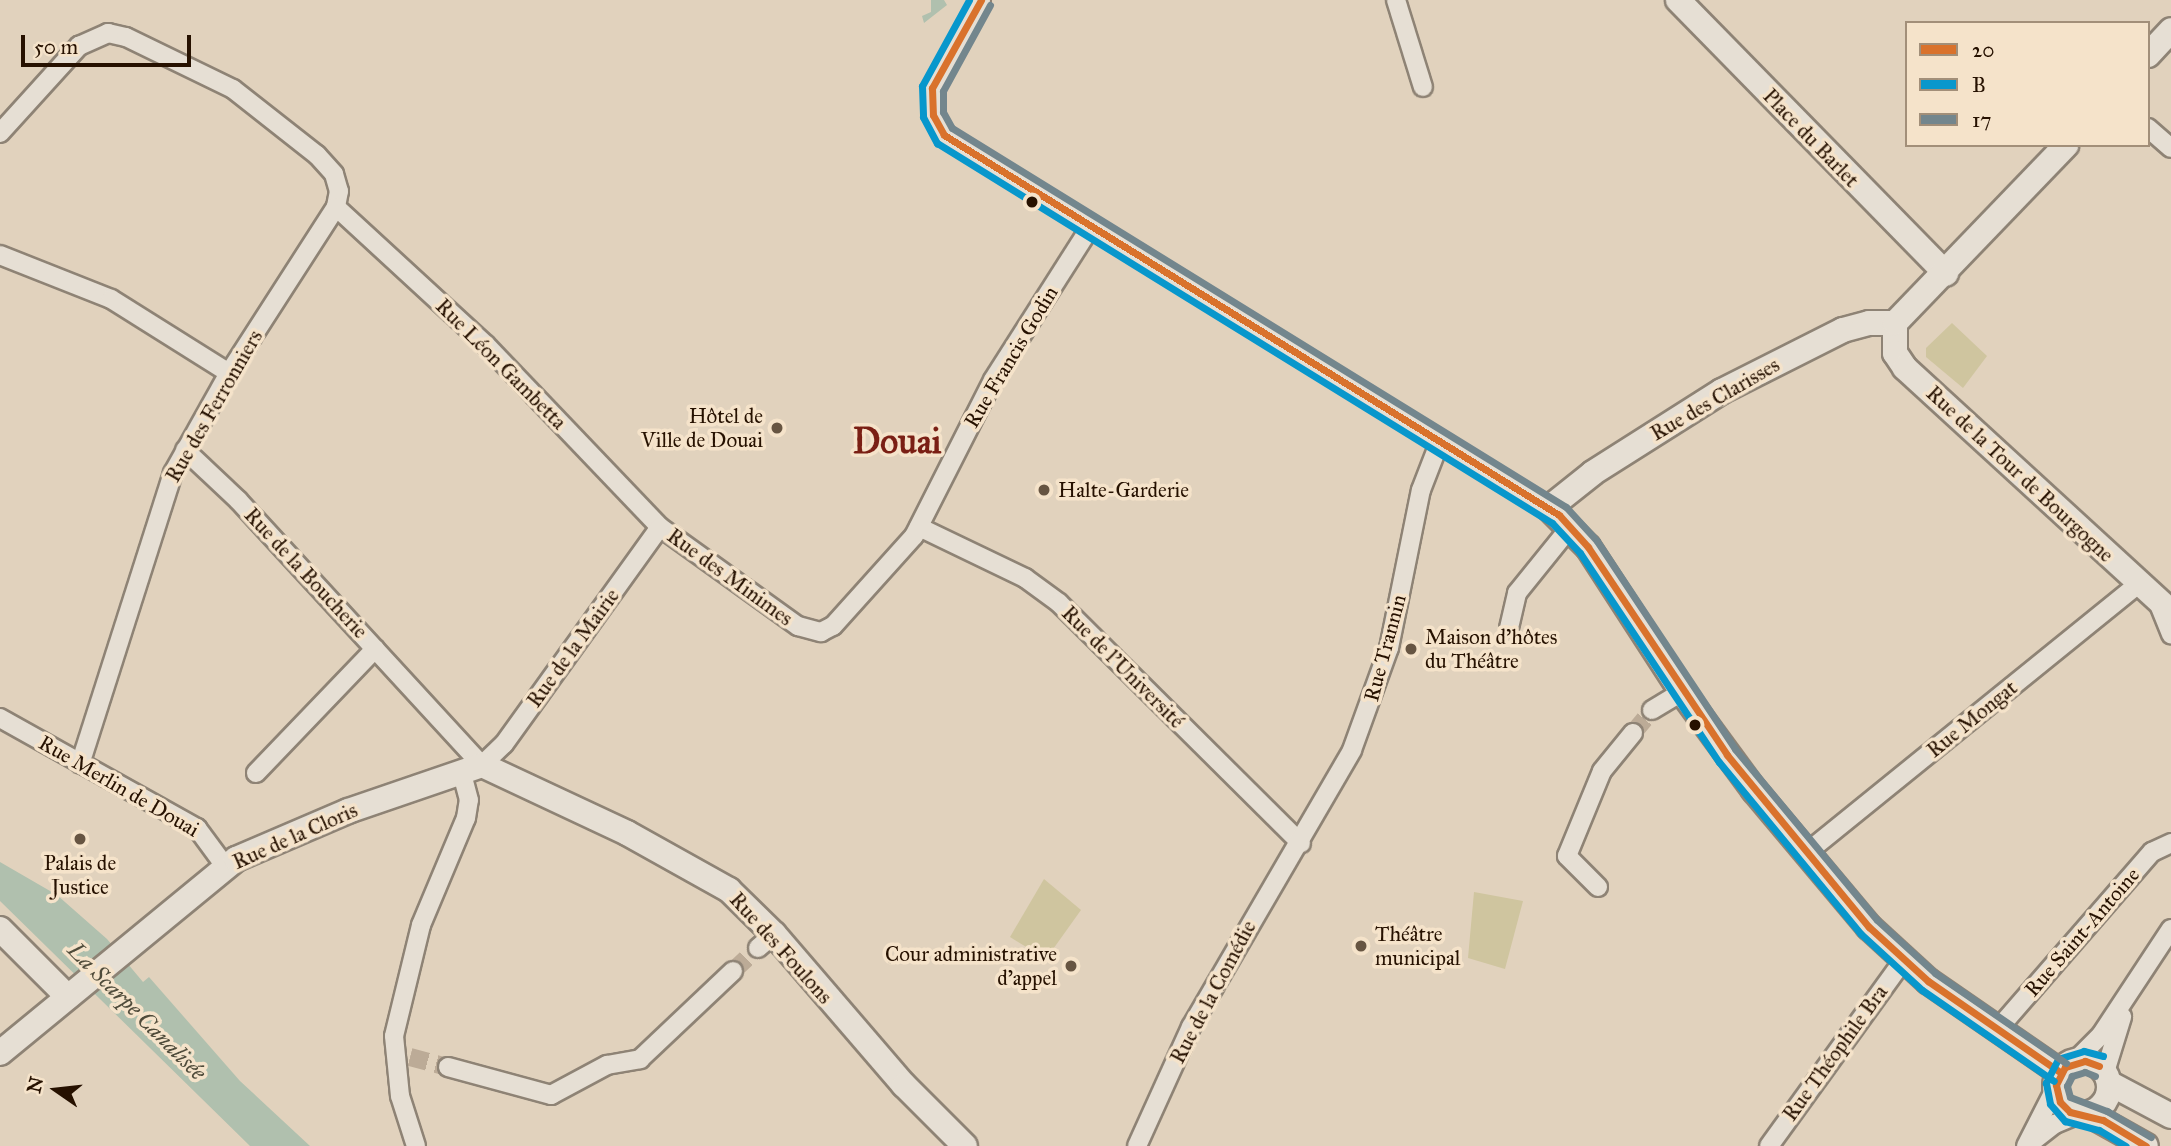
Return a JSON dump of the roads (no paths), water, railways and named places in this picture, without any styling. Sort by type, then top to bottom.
[{"type":"street","points":[[981,0],[937,75],[931,104],[936,125],[948,139],[1549,508],[1572,526],[1682,692],[1805,854],[1903,961],[2064,1074]]},
{"type":"street","points":[[1396,0],[1423,87]]},
{"type":"street","name":"Place du Barlet","points":[[1678,0],[1946,274]]},
{"type":"street","points":[[2150,53],[2171,30]]},
{"type":"street","name":"Rue des Ferronniers","points":[[0,133],[79,46],[108,33],[127,37],[233,89],[317,155],[338,183],[336,207],[229,373],[185,450],[153,527],[80,764]]},
{"type":"street","points":[[2150,130],[2171,148]]},
{"type":"street","points":[[1895,323],[1946,274],[2064,147]]},
{"type":"street","name":"Rue Léon Gambetta","points":[[336,207],[486,345],[660,527]]},
{"type":"street","name":"Rue Francis Godin","points":[[919,527],[993,380],[1090,228]]},
{"type":"street","points":[[0,255],[104,295],[229,373]]},
{"type":"street","name":"Rue des Clarisses","points":[[1549,508],[1593,473],[1722,391],[1843,330],[1869,323],[1895,323]]},
{"type":"street","name":"Rue de la Tour de Bourgogne","points":[[1895,323],[1895,353],[1905,368],[2165,607]]},
{"type":"street","name":"Rue Trannin","points":[[1301,843],[1352,750],[1383,666],[1421,489],[1440,441]]},
{"type":"street","name":"Rue de la Boucherie","points":[[185,450],[238,500],[421,701],[459,736],[472,769]]},
{"type":"street","points":[[1509,628],[1517,593],[1572,526]]},
{"type":"street","name":"Rue des Minimes","points":[[660,527],[797,626],[821,632],[833,626],[893,564],[919,527]]},
{"type":"street","name":"Rue de la Mairie","points":[[472,769],[504,744],[660,527]]},
{"type":"street","name":"Rue de l'Université","points":[[919,527],[1025,578],[1059,603],[1301,843]]},
{"type":"street","name":"Rue Mongat","points":[[1805,854],[2139,584]]},
{"type":"street","points":[[2165,607],[2171,635]]},
{"type":"street","points":[[256,773],[375,649]]},
{"type":"street","points":[[1652,710],[1682,692]]},
{"type":"street","name":"Rue Merlin de Douai","points":[[0,718],[197,828],[225,866]]},
{"type":"street","points":[[1598,887],[1567,856],[1602,771],[1633,733]]},
{"type":"street","points":[[416,1146],[401,1104],[402,1056],[395,1029],[421,925],[466,818],[472,769]]},
{"type":"street","name":"Rue de la Cloris","points":[[0,1052],[132,948],[225,866],[348,811],[472,769]]},
{"type":"street","name":"Rue des Foulons","points":[[472,769],[698,870],[729,890],[766,941],[911,1094],[965,1146]]},
{"type":"street","name":"Rue de la Comédie","points":[[1137,1146],[1191,1027],[1260,904],[1301,843]]},
{"type":"street","name":"Rue Saint-Antoine","points":[[1998,1029],[2152,852],[2171,843]]},
{"type":"street","points":[[0,929],[75,991]]},
{"type":"street","points":[[2027,1146],[2064,1074],[2096,1042],[2171,929]]},
{"type":"street","name":"Rue Théophile Bra","points":[[1769,1146],[1903,961]]},
{"type":"street","points":[[448,1067],[551,1095],[607,1065],[640,1059],[733,971]]},
{"type":"street","points":[[2027,1146],[2048,1128],[2084,1114],[2106,1100],[2107,1078],[2131,990]]},
{"type":"street","points":[[2064,1074],[2094,1063],[2107,1078],[2171,1116]]},
{"type":"street","points":[[2064,1074],[2063,1106],[2146,1146]]},
{"type":"water","points":[[931,0],[944,0],[947,5],[924,23],[922,16],[931,12]]},
{"type":"water","name":"La Scarpe Canalisée","points":[[0,862],[57,895],[107,939],[143,982],[149,977],[240,1081],[310,1146],[250,1146],[0,901]]},
{"type":"tunnel","points":[[1633,733],[1652,710]]},
{"type":"tunnel","points":[[733,971],[758,948]]},
{"type":"tunnel","points":[[410,1057],[448,1067]]},
{"type":"place","name":"Hôtel de Ville de Douai","points":[[777,428]]},
{"type":"place","name":"Halte-Garderie","points":[[1044,490]]},
{"type":"place","name":"Maison d'hôtes du Théâtre","points":[[1411,649]]},
{"type":"place","name":"Palais de Justice","points":[[80,839]]},
{"type":"place","name":"Théâtre municipal","points":[[1361,946]]},
{"type":"place","name":"Cour administrative d'appel","points":[[1071,966]]},
{"type":"district","name":"Douai","points":[[897,442]]}]
